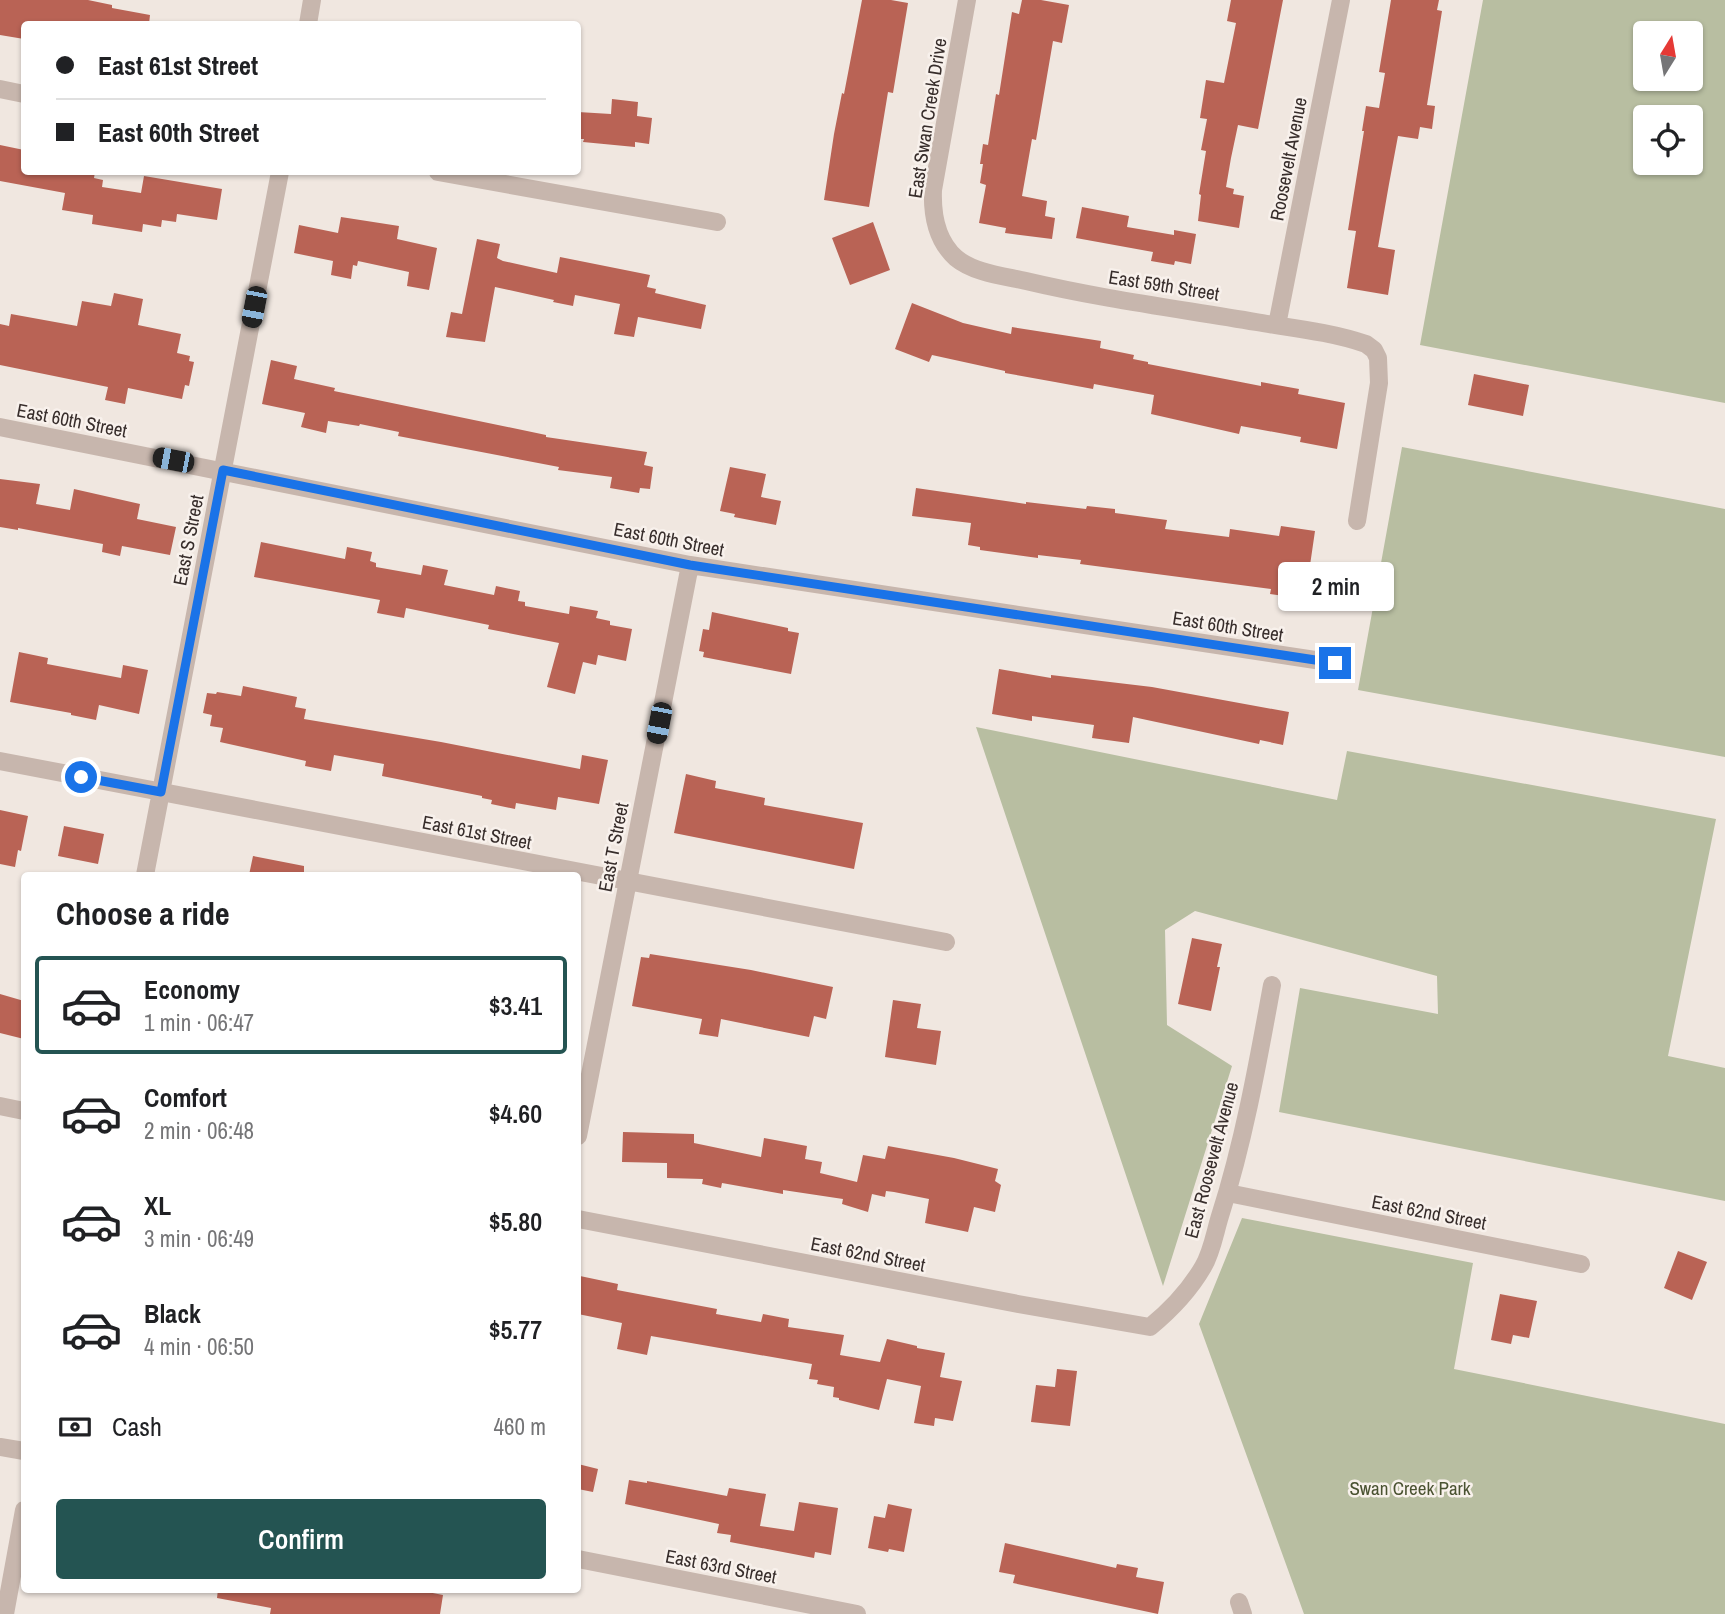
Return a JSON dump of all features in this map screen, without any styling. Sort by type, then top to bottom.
[{"type":"street","points":[[308,21],[312,0]]},
{"type":"street","name":"East Swan Creek Drive","points":[[942,241],[934,220],[933,190],[967,0]]},
{"type":"street","name":"Roosevelt Avenue","points":[[1277,325],[1341,0]]},
{"type":"street","points":[[0,89],[21,93]]},
{"type":"street","name":"East S Street","points":[[146,872],[279,175]]},
{"type":"street","points":[[455,175],[717,222]]},
{"type":"street","name":"East 59th Street","points":[[942,241],[958,260],[988,272],[1054,288],[1277,325],[1366,344],[1374,350],[1379,363],[1377,396],[1357,521]]},
{"type":"street","name":"East 60th Street","points":[[0,427],[690,565],[1335,663]]},
{"type":"street","name":"East T Street","points":[[581,1121],[690,565]]},
{"type":"street","name":"East 61st Street","points":[[0,761],[572,872]]},
{"type":"street","name":"East 61st Street","points":[[581,874],[946,942]]},
{"type":"street","name":"East Roosevelt Avenue","points":[[1150,1327],[1171,1310],[1190,1288],[1205,1263],[1228,1193],[1256,1074],[1272,985]]},
{"type":"street","points":[[0,1106],[21,1110]]},
{"type":"street","name":"East 62nd Street","points":[[1228,1193],[1581,1264]]},
{"type":"street","name":"East 62nd Street","points":[[581,1220],[1150,1327]]},
{"type":"street","points":[[0,1447],[21,1450]]},
{"type":"street","points":[[5,1614],[21,1526]]},
{"type":"street","name":"East 63rd Street","points":[[581,1560],[857,1614]]},
{"type":"green space","points":[[1483,0],[1725,0],[1725,403],[1420,345]]},
{"type":"green space","points":[[1402,447],[1725,509],[1725,757],[1358,690]]},
{"type":"green space","points":[[976,727],[1337,800],[1347,751],[1716,819],[1668,1056],[1725,1068],[1725,1201],[1279,1112],[1300,988],[1438,1014],[1437,976],[1195,911],[1165,930],[1167,1025],[1232,1066],[1163,1286]]},
{"type":"green space","name":"Swan Creek Park","points":[[1242,1218],[1473,1263],[1454,1369],[1725,1424],[1725,1614],[1304,1614],[1199,1324]]},
{"type":"building","points":[[0,0],[88,0],[112,5],[112,8],[150,15],[149,21],[21,21],[21,38],[0,35]]},
{"type":"building","points":[[862,0],[908,3],[893,93],[888,92],[869,207],[824,200],[834,134]]},
{"type":"building","points":[[1022,0],[1069,5],[1062,43],[1053,41],[1036,140],[1032,139],[1022,196],[1047,201],[1045,216],[1055,218],[1052,239],[1005,233],[1006,228],[979,223],[986,185],[980,183],[983,144],[988,145],[996,94],[999,95],[1012,12],[1019,14]]},
{"type":"building","points":[[1231,0],[1283,0],[1258,129],[1238,125],[1231,158],[1226,187],[1234,189],[1233,194],[1244,196],[1239,228],[1198,221],[1206,151],[1201,150],[1207,119],[1200,118],[1206,80],[1224,83],[1236,23],[1227,21]]},
{"type":"building","points":[[1391,0],[1439,0],[1437,10],[1442,11],[1427,105],[1435,106],[1432,129],[1420,127],[1418,139],[1398,136],[1378,247],[1395,250],[1388,295],[1347,288],[1356,231],[1348,230],[1362,131],[1366,106],[1379,108],[1385,73],[1379,72]]},
{"type":"building","points":[[612,99],[638,102],[637,116],[652,118],[649,144],[635,142],[635,147],[583,142],[581,112],[611,114]]},
{"type":"building","points":[[0,145],[21,149],[21,175],[94,175],[94,178],[103,180],[102,187],[141,193],[144,176],[222,189],[217,220],[177,214],[176,222],[162,220],[161,227],[143,224],[142,232],[92,224],[93,215],[62,210],[65,193],[0,181]]},
{"type":"building","points":[[1082,207],[1129,216],[1127,227],[1174,235],[1174,230],[1196,234],[1191,264],[1175,261],[1174,265],[1151,261],[1153,252],[1076,238]]},
{"type":"building","points":[[341,217],[399,226],[397,239],[437,248],[429,290],[407,286],[409,272],[358,261],[357,266],[353,265],[351,279],[331,275],[333,261],[294,253],[299,225],[338,233]]},
{"type":"building","points":[[873,222],[890,270],[850,285],[832,238]]},
{"type":"building","points":[[477,239],[500,244],[497,258],[503,261],[557,273],[560,257],[650,275],[647,287],[656,289],[655,293],[706,305],[701,329],[638,317],[634,337],[614,334],[620,304],[575,295],[573,306],[495,287],[485,342],[446,337],[451,312],[462,314]]},
{"type":"building","points":[[114,293],[143,299],[138,325],[181,334],[177,353],[190,356],[189,361],[194,362],[189,386],[185,385],[182,399],[128,388],[125,404],[105,400],[108,387],[0,365],[0,324],[9,326],[11,314],[77,326],[82,301],[111,306]]},
{"type":"building","points":[[912,303],[963,323],[1011,334],[1012,327],[1101,341],[1100,348],[1134,355],[1133,359],[1148,364],[1261,386],[1261,382],[1299,389],[1298,394],[1345,403],[1337,449],[1300,442],[1301,437],[1241,426],[1239,434],[1151,414],[1154,395],[1094,384],[1093,389],[1005,373],[932,355],[929,362],[895,349]]},
{"type":"building","points":[[271,360],[297,366],[294,379],[335,388],[334,391],[546,437],[647,452],[644,465],[653,467],[650,489],[640,488],[639,493],[610,488],[612,477],[558,470],[559,467],[398,436],[399,432],[360,424],[328,421],[326,433],[301,427],[305,413],[262,404]]},
{"type":"building","points":[[1474,374],[1529,385],[1523,416],[1468,405]]},
{"type":"building","points":[[730,467],[766,474],[761,497],[781,501],[776,525],[734,517],[735,514],[720,511]]},
{"type":"building","points":[[0,479],[40,484],[36,504],[70,510],[74,489],[140,504],[137,519],[176,527],[170,555],[122,546],[120,556],[102,552],[103,544],[0,527]]},
{"type":"building","points":[[916,488],[1026,504],[1115,509],[1115,513],[1167,520],[1165,529],[1229,537],[1230,529],[1279,536],[1281,526],[1315,531],[1308,579],[1301,577],[1298,598],[1270,594],[1271,589],[1080,564],[1081,560],[1038,555],[1038,558],[980,550],[980,547],[968,545],[971,523],[912,516]]},
{"type":"building","points":[[261,542],[345,559],[347,547],[372,552],[370,561],[376,563],[376,567],[421,575],[423,565],[448,570],[444,585],[494,595],[496,586],[520,591],[518,601],[525,602],[525,606],[569,614],[570,606],[598,611],[596,618],[610,621],[610,625],[632,629],[626,661],[598,655],[596,665],[583,662],[575,694],[547,687],[559,643],[488,629],[489,625],[406,608],[404,618],[377,613],[380,600],[254,577]]},
{"type":"building","points":[[712,612],[788,628],[788,631],[799,633],[791,674],[703,657],[704,652],[699,651],[703,629],[709,630]]},
{"type":"building","points":[[19,652],[48,658],[47,664],[121,678],[123,665],[148,670],[139,714],[99,705],[96,720],[10,702]]},
{"type":"building","points":[[999,669],[1051,678],[1051,675],[1152,687],[1289,712],[1283,745],[1260,740],[1259,744],[1133,717],[1129,743],[1092,738],[1094,725],[1032,716],[1032,721],[992,714]]},
{"type":"building","points":[[243,686],[297,697],[295,707],[306,709],[304,719],[580,769],[582,755],[608,760],[599,804],[558,797],[556,810],[516,803],[515,809],[491,804],[492,800],[482,796],[382,776],[384,764],[334,755],[331,771],[305,766],[306,761],[220,742],[223,728],[210,726],[212,715],[203,713],[207,693],[241,696]]},
{"type":"building","points":[[686,774],[716,781],[715,788],[765,798],[764,805],[863,823],[854,869],[674,833]]},
{"type":"building","points":[[0,810],[28,816],[15,867],[0,864]]},
{"type":"building","points":[[64,826],[104,834],[98,864],[58,856]]},
{"type":"building","points":[[253,856],[304,866],[304,872],[250,872]]},
{"type":"building","points":[[1192,938],[1222,944],[1211,1011],[1178,1004]]},
{"type":"building","points":[[650,954],[751,970],[833,987],[826,1019],[814,1016],[809,1037],[721,1019],[718,1037],[699,1034],[702,1019],[632,1006],[641,957],[649,958]]},
{"type":"building","points":[[0,994],[21,1000],[21,1038],[0,1033]]},
{"type":"building","points":[[893,1000],[921,1004],[917,1028],[941,1031],[936,1065],[885,1057]]},
{"type":"building","points":[[623,1132],[694,1134],[694,1143],[761,1157],[764,1138],[807,1146],[805,1159],[822,1162],[820,1173],[857,1182],[863,1155],[885,1159],[888,1146],[998,1169],[995,1181],[1001,1185],[995,1212],[974,1207],[968,1232],[925,1223],[929,1199],[894,1192],[886,1191],[885,1197],[872,1194],[868,1212],[842,1204],[843,1199],[783,1190],[783,1194],[722,1183],[721,1188],[702,1184],[703,1179],[667,1178],[667,1163],[622,1162]]},
{"type":"building","points":[[1678,1251],[1707,1262],[1692,1300],[1664,1288]]},
{"type":"building","points":[[581,1276],[618,1284],[617,1290],[717,1309],[716,1314],[761,1322],[763,1314],[789,1319],[788,1327],[844,1335],[840,1355],[880,1362],[887,1339],[945,1353],[940,1377],[962,1381],[953,1421],[935,1418],[934,1426],[914,1423],[921,1386],[887,1379],[879,1410],[833,1397],[834,1387],[817,1384],[818,1380],[809,1379],[812,1364],[651,1336],[647,1355],[617,1349],[622,1323],[581,1315]]},
{"type":"building","points":[[1500,1294],[1537,1301],[1529,1338],[1513,1335],[1511,1344],[1491,1340]]},
{"type":"building","points":[[1057,1369],[1077,1371],[1070,1426],[1031,1422],[1036,1385],[1055,1387]]},
{"type":"building","points":[[581,1465],[598,1469],[593,1492],[581,1490]]},
{"type":"building","points":[[629,1480],[727,1496],[729,1488],[766,1494],[760,1526],[794,1531],[799,1502],[838,1508],[831,1555],[815,1552],[814,1558],[730,1542],[731,1535],[717,1533],[719,1524],[625,1504]]},
{"type":"building","points":[[888,1504],[912,1509],[904,1552],[868,1548],[874,1516],[885,1518]]},
{"type":"building","points":[[1005,1543],[1116,1568],[1117,1564],[1138,1568],[1136,1577],[1164,1582],[1158,1614],[1013,1583],[1015,1575],[999,1572]]},
{"type":"building","points":[[218,1593],[443,1595],[440,1614],[270,1614],[271,1608],[217,1598]]},
{"type":"route","points":[[81,777],[161,792],[223,470],[690,565],[1335,663]]}]
